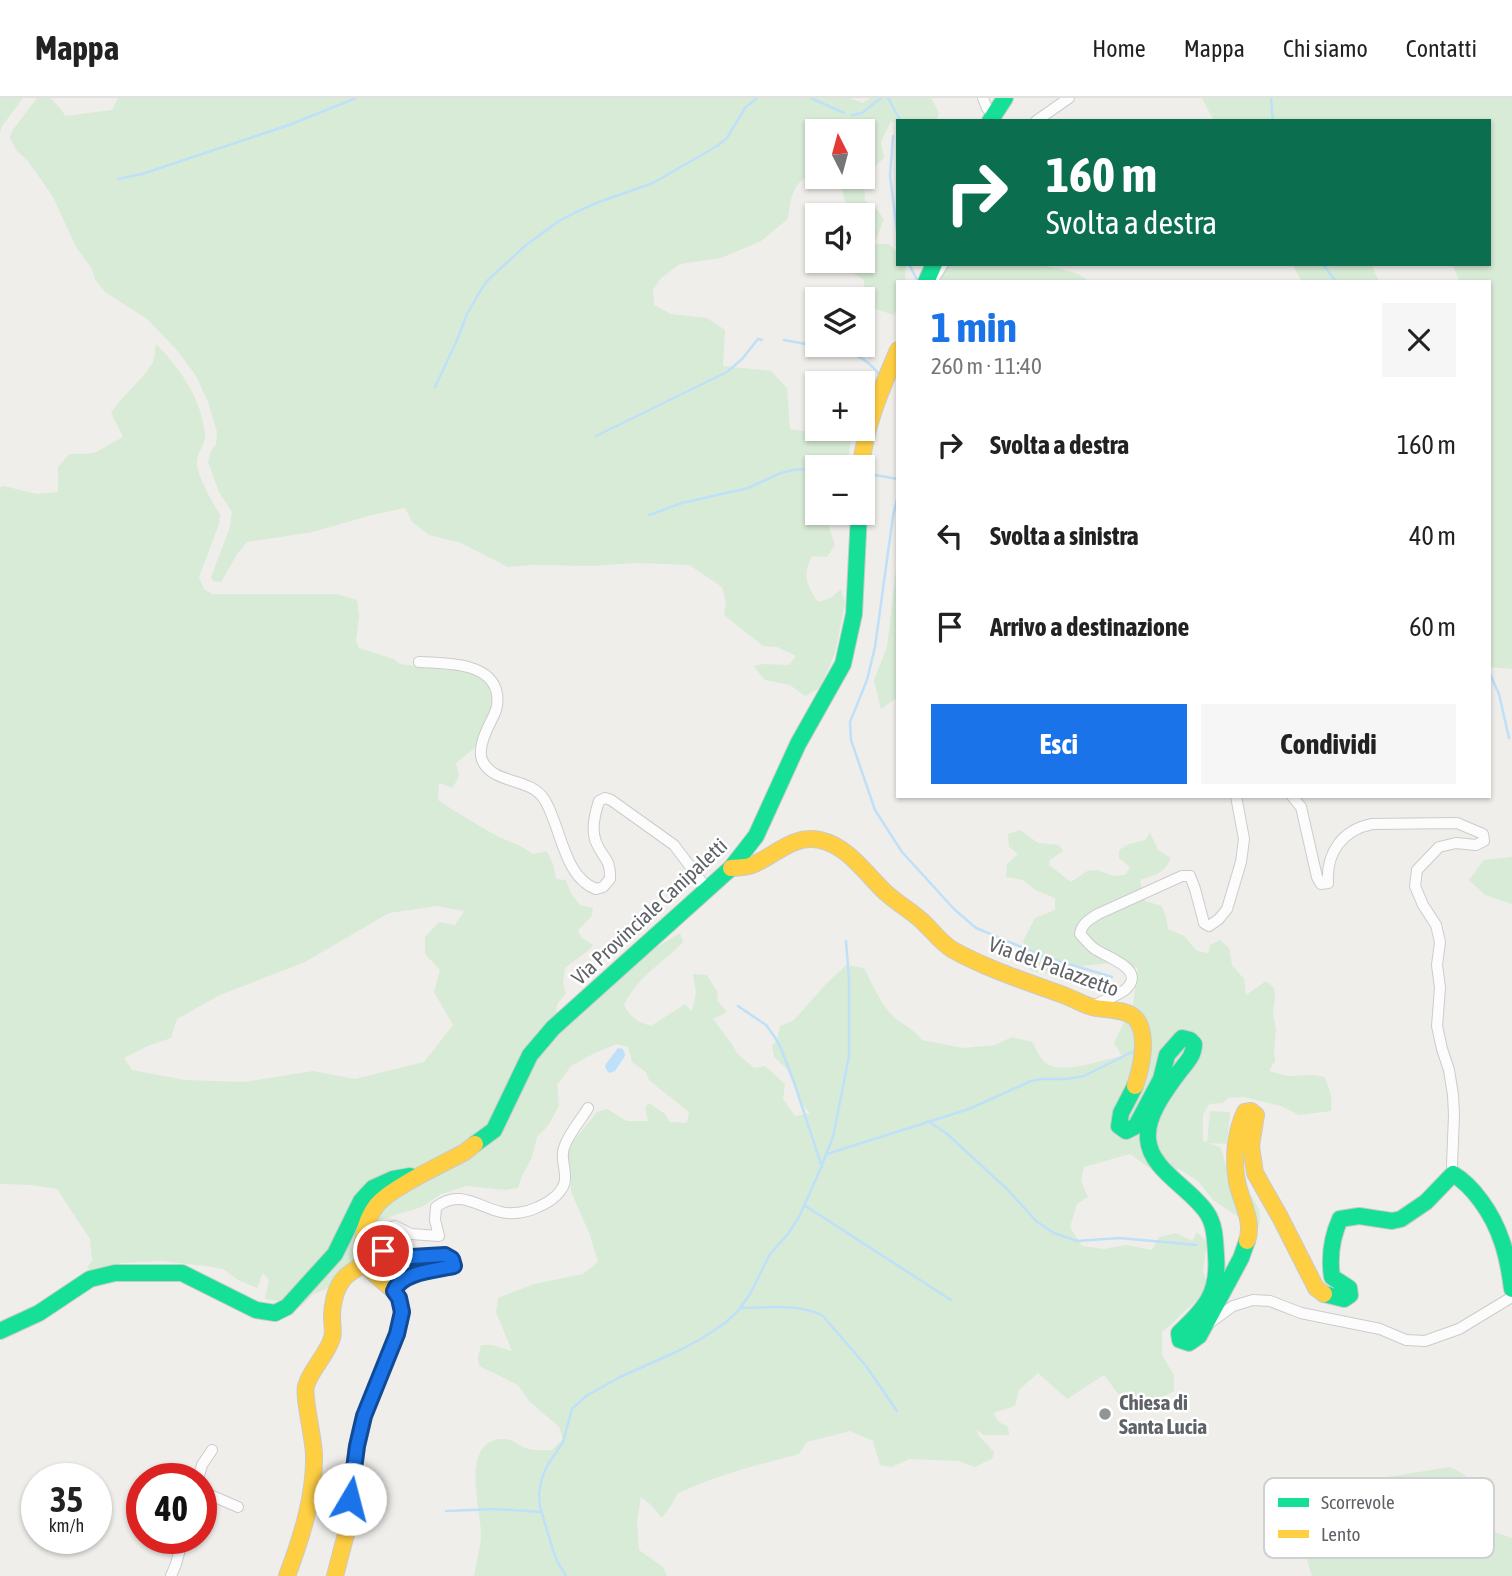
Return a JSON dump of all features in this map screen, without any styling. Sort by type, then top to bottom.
[{"type":"street","points":[[983,98],[992,118]]},
{"type":"street","points":[[992,118],[1004,98]]},
{"type":"street","points":[[1039,119],[1069,98]]},
{"type":"street","points":[[862,455],[868,422],[896,356]]},
{"type":"street","name":"Via Provinciale Canipaletti","points":[[363,1264],[361,1250],[367,1225],[376,1206],[393,1191],[465,1152],[494,1130],[530,1055],[552,1028],[731,868],[757,836],[798,744],[843,664],[854,614],[858,525]]},
{"type":"street","points":[[419,662],[445,663],[477,670],[496,688],[495,712],[481,748],[481,758],[487,768],[499,776],[541,794],[575,870],[589,887],[603,887],[610,879],[611,871],[606,857],[596,843],[594,832],[598,801],[605,798],[674,845],[706,889]]},
{"type":"street","points":[[1092,1007],[1125,990],[1131,982],[1126,965],[1094,949],[1080,934],[1081,927],[1086,922],[1182,876],[1190,876],[1204,923],[1209,926],[1227,909],[1241,862],[1244,839],[1236,798]]},
{"type":"street","points":[[1202,1328],[1241,1258],[1250,1232],[1236,1172],[1236,1138],[1245,1112],[1251,1111],[1256,1115],[1251,1146],[1255,1173],[1316,1288],[1335,1298],[1344,1299],[1350,1295],[1349,1288],[1332,1277],[1330,1264],[1340,1219],[1366,1215],[1394,1221],[1432,1198],[1453,1174],[1453,1095],[1437,1026],[1440,988],[1437,965],[1440,942],[1436,925],[1415,886],[1417,870],[1439,848],[1456,843],[1476,845],[1484,841],[1483,834],[1457,823],[1360,826],[1340,840],[1331,859],[1328,883],[1321,884],[1317,877],[1301,807],[1294,798]]},
{"type":"street","name":"Via del Palazzetto","points":[[731,868],[751,866],[796,840],[817,839],[831,843],[856,862],[885,892],[951,949],[1022,981],[1092,1007],[1133,1016],[1138,1022],[1144,1042],[1136,1084],[1130,1099],[1119,1113],[1119,1126],[1126,1131],[1136,1126],[1161,1079],[1167,1055],[1182,1038],[1190,1040],[1194,1044],[1191,1056],[1168,1089],[1147,1128],[1148,1147],[1164,1171],[1201,1205],[1214,1227],[1218,1266],[1214,1293],[1199,1315],[1179,1332],[1180,1340],[1189,1343],[1197,1340],[1202,1328]]},
{"type":"street","points":[[394,1291],[396,1284],[406,1277],[454,1266],[452,1259],[445,1255],[395,1258],[388,1256],[383,1251],[379,1238],[384,1229],[395,1226],[411,1234],[439,1236],[435,1220],[436,1207],[443,1202],[461,1198],[503,1213],[537,1208],[557,1196],[566,1180],[561,1158],[564,1145],[588,1108]]},
{"type":"street","points":[[0,1331],[39,1313],[90,1279],[115,1273],[182,1273],[256,1310],[275,1313],[287,1307],[335,1254],[361,1201],[373,1188],[393,1179],[426,1174]]},
{"type":"street","points":[[1453,1174],[1462,1179],[1488,1209],[1501,1234],[1508,1256],[1512,1289]]},
{"type":"street","points":[[287,1576],[296,1552],[312,1487],[314,1452],[305,1387],[333,1336],[335,1294],[342,1280],[363,1264],[394,1291],[399,1298],[402,1312],[397,1334],[364,1416],[357,1446],[346,1534],[335,1576]]},
{"type":"street","points":[[1202,1328],[1233,1306],[1253,1300],[1270,1301],[1301,1314],[1380,1329],[1406,1340],[1425,1341],[1459,1329],[1512,1297]]},
{"type":"street","points":[[203,1463],[212,1450]]},
{"type":"street","points":[[217,1498],[238,1507]]},
{"type":"street","points":[[171,1576],[179,1554]]},
{"type":"green space","points":[[0,98],[23,98],[2,126],[0,133]]},
{"type":"green space","points":[[37,98],[50,98],[65,116],[112,110],[118,98],[850,98],[863,103],[870,98],[931,98],[939,113],[937,119],[896,119],[896,123],[891,121],[881,142],[884,158],[875,167],[875,119],[805,119],[805,178],[794,190],[788,219],[761,241],[721,258],[680,264],[661,278],[653,290],[654,305],[671,314],[707,318],[725,330],[723,366],[771,371],[787,388],[790,429],[805,430],[805,441],[851,441],[849,455],[805,455],[805,525],[828,525],[835,545],[827,557],[812,556],[807,569],[807,579],[818,602],[831,598],[841,589],[845,603],[835,653],[820,688],[805,696],[790,685],[765,680],[753,666],[789,665],[796,656],[777,647],[763,646],[724,615],[726,602],[722,587],[689,565],[637,563],[508,567],[461,543],[429,535],[412,522],[405,508],[313,532],[247,542],[221,582],[213,581],[211,577],[230,527],[232,512],[219,492],[208,462],[216,444],[217,432],[208,402],[196,376],[177,350],[147,319],[105,292],[95,279],[92,269],[76,247],[53,197],[10,138],[12,131]]},
{"type":"green space","points":[[1202,98],[1512,98],[1512,669],[1491,667],[1491,280],[1459,280],[1453,266],[1491,266],[1491,119],[1213,119]]},
{"type":"green space","points":[[842,189],[864,189],[865,201],[868,203],[846,203]]},
{"type":"green space","points":[[875,208],[884,219],[875,242]]},
{"type":"green space","points":[[875,244],[889,244],[896,251],[896,266],[906,266],[905,280],[896,280],[894,315],[875,309],[875,287],[864,287],[864,280],[853,273],[875,273]]},
{"type":"green space","points":[[946,266],[1043,266],[1062,269],[1086,280],[941,280]]},
{"type":"green space","points":[[1293,266],[1372,266],[1378,280],[1301,280]]},
{"type":"green space","points":[[156,344],[188,385],[203,421],[205,438],[197,466],[205,488],[220,515],[199,577],[204,589],[212,594],[336,594],[357,600],[359,616],[356,641],[359,648],[394,659],[400,664],[464,671],[487,682],[493,701],[477,746],[456,763],[459,775],[453,788],[439,783],[438,800],[497,836],[533,854],[547,851],[556,879],[566,880],[580,905],[593,908],[591,917],[578,930],[581,937],[593,945],[565,968],[563,983],[566,993],[558,1003],[556,1011],[561,1014],[489,1126],[461,1147],[425,1168],[391,1175],[331,1251],[284,1302],[265,1299],[269,1280],[263,1273],[257,1288],[238,1280],[223,1269],[161,1261],[121,1263],[91,1271],[87,1267],[92,1261],[90,1239],[57,1189],[0,1184],[0,487],[37,494],[58,492],[58,467],[69,454],[96,452],[123,437],[111,413],[149,369],[154,360]],"holes":[[[437,906],[464,911],[455,925],[439,922],[425,937],[425,954],[440,970],[434,992],[453,1025],[424,1062],[355,1079],[313,1071],[244,1082],[185,1080],[132,1070],[124,1058],[171,1038],[177,1019],[220,995],[305,962],[389,913]]]},
{"type":"green space","points":[[896,570],[896,701],[881,709],[874,680],[887,647]]},
{"type":"green space","points":[[1020,830],[1038,843],[1059,845],[1063,851],[1050,860],[1049,865],[1071,882],[1087,871],[1097,870],[1114,876],[1125,875],[1130,867],[1119,858],[1119,850],[1145,840],[1150,832],[1158,850],[1171,858],[1162,871],[1140,880],[1145,901],[1162,906],[1168,929],[1184,936],[1197,951],[1208,953],[1210,945],[1220,940],[1229,948],[1232,965],[1244,979],[1246,995],[1266,981],[1274,988],[1275,1061],[1269,1071],[1287,1076],[1324,1077],[1328,1086],[1331,1111],[1299,1115],[1281,1106],[1243,1097],[1209,1104],[1203,1115],[1203,1141],[1207,1142],[1210,1111],[1230,1112],[1227,1144],[1209,1143],[1221,1148],[1226,1166],[1244,1170],[1259,1212],[1259,1226],[1237,1216],[1213,1200],[1198,1181],[1179,1169],[1159,1175],[1130,1154],[1084,1167],[1081,1181],[1088,1197],[1077,1204],[1070,1227],[1082,1246],[1104,1249],[1126,1245],[1152,1250],[1159,1237],[1176,1233],[1192,1241],[1197,1232],[1207,1242],[1203,1271],[1207,1283],[1203,1295],[1162,1332],[1162,1355],[1174,1375],[1174,1391],[1156,1399],[1128,1393],[1121,1398],[1104,1375],[1067,1399],[1038,1373],[1019,1390],[1015,1406],[993,1413],[999,1422],[1008,1427],[1009,1435],[984,1435],[977,1430],[978,1435],[994,1452],[993,1458],[975,1467],[958,1461],[909,1459],[892,1467],[880,1465],[873,1441],[850,1431],[807,1442],[799,1454],[692,1487],[677,1494],[662,1518],[641,1497],[637,1521],[639,1550],[663,1567],[667,1576],[474,1576],[481,1538],[476,1493],[480,1452],[488,1443],[500,1439],[510,1440],[528,1449],[552,1450],[563,1439],[559,1427],[529,1401],[518,1385],[479,1366],[481,1345],[512,1351],[496,1312],[498,1298],[534,1284],[583,1274],[598,1262],[590,1235],[571,1192],[567,1159],[572,1143],[597,1112],[607,1109],[627,1121],[648,1121],[645,1108],[649,1103],[665,1114],[670,1122],[687,1123],[689,1112],[649,1080],[646,1072],[632,1062],[628,1047],[617,1044],[571,1066],[557,1085],[559,1106],[547,1127],[537,1137],[532,1157],[518,1188],[505,1190],[467,1186],[441,1194],[422,1207],[382,1219],[374,1238],[379,1260],[372,1267],[365,1250],[379,1209],[497,1133],[533,1057],[628,970],[680,933],[683,942],[650,971],[629,995],[624,1005],[635,1019],[651,1026],[685,1004],[692,1011],[696,993],[693,974],[707,975],[717,991],[718,1001],[727,1012],[713,1019],[737,1053],[754,1068],[765,1066],[785,1084],[783,1099],[795,1116],[810,1113],[801,1103],[787,1069],[774,1057],[772,1046],[777,1040],[780,1026],[794,1020],[846,965],[864,968],[887,1009],[922,1040],[963,1048],[995,1045],[1012,1037],[1032,1042],[1049,1065],[1065,1068],[1122,1056],[1114,1043],[1133,1004],[1138,968],[1110,963],[1069,967],[1044,973],[1032,971],[1023,962],[1028,954],[1023,941],[1035,918],[1055,910],[1055,898],[1035,890],[1023,880],[1006,877],[1007,864],[1018,854],[1009,847],[1008,834]]},
{"type":"green space","points":[[1512,857],[1512,904],[1485,895],[1469,880],[1484,860]]},
{"type":"green space","points":[[390,1187],[359,1264],[328,1288],[312,1295],[301,1307],[293,1306],[365,1203]]},
{"type":"green space","points":[[1450,1467],[1466,1478],[1381,1478]]},
{"type":"green space","points":[[1494,1530],[1512,1538],[1512,1576],[1312,1576],[1306,1558],[1494,1558]]},
{"type":"water","points":[[618,1048],[623,1049],[625,1056],[615,1071],[610,1073],[605,1067]]},
{"type":"waterway","points":[[118,179],[142,174],[289,125],[356,98]]},
{"type":"waterway","points":[[435,387],[479,293],[487,281],[526,245],[574,213],[653,183],[717,146],[727,138],[745,108],[757,98]]},
{"type":"waterway","points":[[811,98],[844,113]]},
{"type":"waterway","points":[[852,115],[862,113],[881,98]]},
{"type":"waterway","points":[[888,98],[899,119]]},
{"type":"waterway","points":[[1271,98],[1273,119]]},
{"type":"waterway","points":[[893,136],[890,176],[896,223]]},
{"type":"waterway","points":[[910,266],[917,280]]},
{"type":"waterway","points":[[1324,266],[1335,280]]},
{"type":"waterway","points":[[596,436],[727,372],[758,339],[762,340]]},
{"type":"waterway","points":[[784,340],[805,344]]},
{"type":"waterway","points":[[859,357],[879,374]]},
{"type":"waterway","points":[[649,515],[682,503],[748,488],[781,473],[805,469]]},
{"type":"waterway","points":[[875,475],[896,479]]},
{"type":"waterway","points":[[896,503],[875,647],[867,680],[850,722],[851,740],[875,810],[902,852],[954,909],[976,928],[1043,956],[1112,977]]},
{"type":"waterway","points":[[1491,676],[1499,694],[1509,738]]},
{"type":"waterway","points":[[566,1576],[552,1547],[540,1507],[539,1493],[547,1466],[563,1442],[572,1409],[586,1396],[620,1377],[701,1339],[738,1311],[750,1294],[770,1254],[799,1217],[817,1177],[833,1137],[849,1056],[846,941]]},
{"type":"waterway","points":[[738,1006],[766,1025],[780,1046],[822,1167]]},
{"type":"waterway","points":[[827,1154],[969,1109],[1031,1081],[1084,1076],[1136,1050]]},
{"type":"waterway","points":[[928,1121],[946,1133],[1008,1190],[1036,1221],[1054,1233],[1077,1241],[1119,1238],[1197,1245]]},
{"type":"waterway","points":[[804,1205],[951,1300]]},
{"type":"waterway","points":[[740,1308],[793,1308],[823,1316],[866,1366],[897,1411]]},
{"type":"waterway","points":[[446,1511],[496,1509],[541,1512]]},
{"type":"traffic: fast","points":[[991,119],[1005,98]]},
{"type":"traffic: fast","points":[[927,280],[933,266]]},
{"type":"traffic: fast","points":[[475,1144],[494,1130],[530,1055],[553,1028],[731,868],[756,836],[798,744],[843,664],[854,614],[858,525]]},
{"type":"traffic: fast","points":[[1135,1086],[1121,1113],[1119,1126],[1126,1131],[1136,1126],[1161,1079],[1167,1055],[1182,1038],[1194,1044],[1189,1059],[1158,1103],[1148,1130],[1150,1150],[1156,1160],[1200,1204],[1210,1218],[1214,1233],[1216,1268],[1213,1290],[1197,1316],[1179,1333],[1180,1340],[1189,1343],[1199,1336],[1241,1258],[1247,1241]]},
{"type":"traffic: fast","points":[[1324,1294],[1344,1299],[1350,1295],[1349,1288],[1332,1277],[1332,1247],[1340,1219],[1359,1216],[1392,1221],[1401,1219],[1426,1202],[1453,1174],[1475,1193],[1494,1222],[1506,1254],[1512,1289]]},
{"type":"traffic: fast","points":[[0,1331],[39,1313],[90,1279],[115,1273],[182,1273],[256,1310],[275,1313],[287,1307],[335,1254],[361,1201],[373,1188],[393,1179],[410,1176]]},
{"type":"traffic: slow","points":[[862,455],[870,422],[896,355]]},
{"type":"traffic: slow","points":[[731,868],[752,865],[801,840],[830,843],[848,854],[885,892],[918,917],[953,950],[995,970],[1088,1006],[1123,1012],[1136,1019],[1143,1043],[1135,1086]]},
{"type":"traffic: slow","points":[[1247,1241],[1249,1226],[1237,1182],[1235,1156],[1242,1120],[1245,1112],[1251,1111],[1256,1115],[1251,1146],[1255,1173],[1316,1288],[1324,1294]]},
{"type":"traffic: slow","points":[[335,1576],[346,1534],[357,1446],[364,1416],[397,1334],[402,1312],[394,1291],[363,1264],[362,1250],[366,1227],[372,1212],[383,1199],[475,1144]]},
{"type":"traffic: slow","points":[[287,1576],[310,1502],[314,1470],[306,1386],[332,1338],[332,1317],[337,1289],[346,1276],[363,1264]]},
{"type":"place","name":"Chiesa di Santa Lucia","points":[[1105,1414]]},
{"type":"route","points":[[350,1499],[364,1416],[397,1334],[402,1312],[399,1298],[394,1291],[396,1284],[406,1277],[454,1266],[452,1259],[445,1255],[395,1258],[383,1251]]}]
